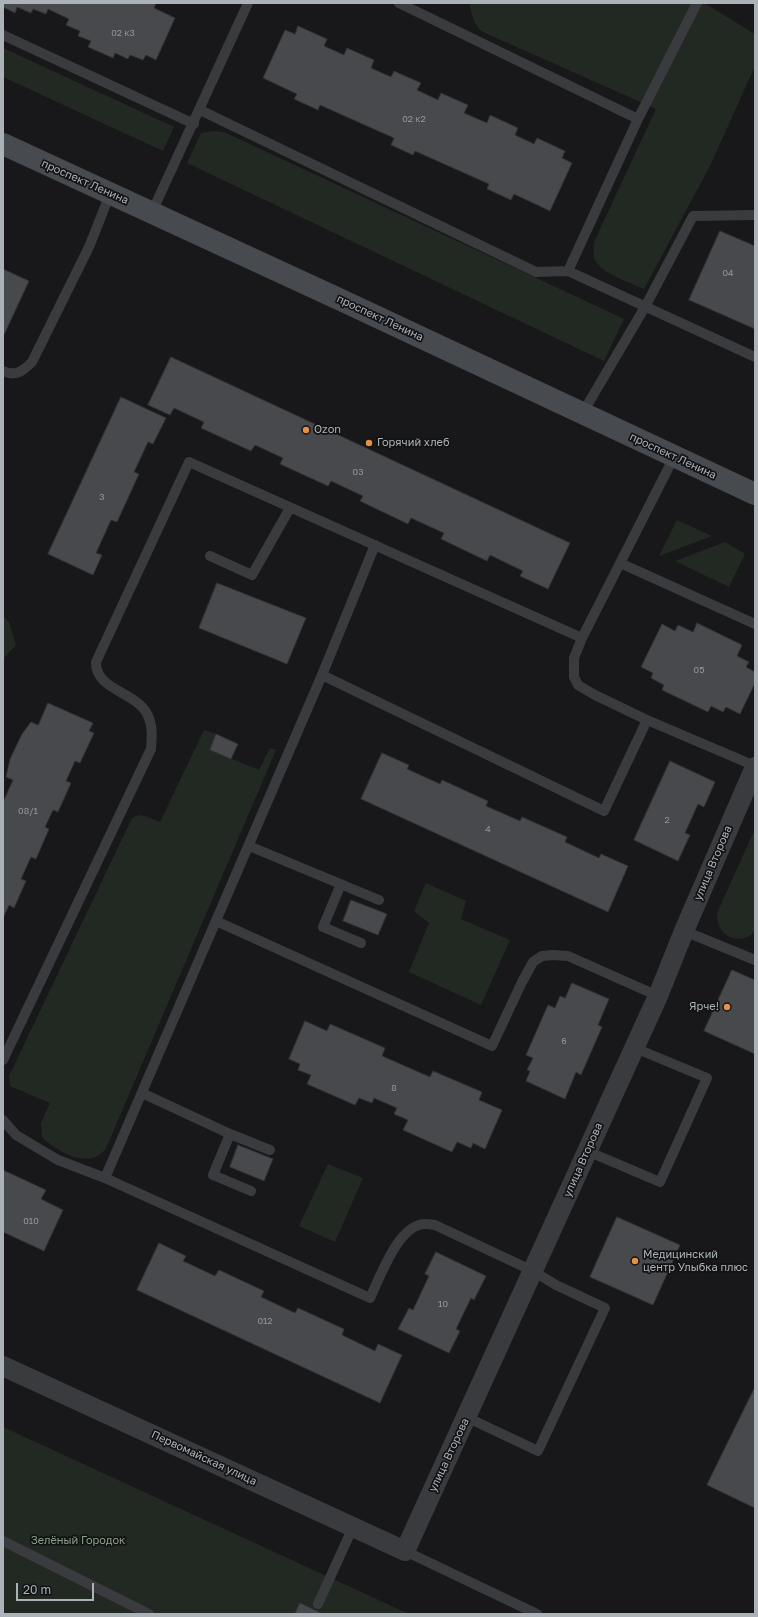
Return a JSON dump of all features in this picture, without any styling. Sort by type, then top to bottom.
[{"type":"main road","name":"проспект Ленина","points":[[3,144],[152,212],[755,494]]},
{"type":"street","name":"улица Второва","points":[[405,1551],[635,1048],[658,996],[684,930],[755,767]]},
{"type":"street","name":"Первомайская улица","points":[[3,1366],[405,1551]]},
{"type":"lane","points":[[152,212],[194,124],[248,3]]},
{"type":"lane","points":[[399,3],[638,119]]},
{"type":"lane","points":[[568,271],[638,119],[696,3]]},
{"type":"lane","points":[[3,35],[194,124]]},
{"type":"lane","points":[[200,110],[536,272],[568,271],[755,357]]},
{"type":"lane","points":[[3,371],[16,374],[23,371],[32,362],[89,247],[110,194]]},
{"type":"lane","points":[[582,414],[645,307],[693,216],[755,215]]},
{"type":"lane","points":[[674,457],[582,638],[574,658],[574,677],[578,685],[595,695],[647,720],[755,767]]},
{"type":"lane","points":[[3,1060],[151,749],[151,725],[146,712],[139,703],[102,679],[96,670],[96,662],[189,462],[582,638]]},
{"type":"lane","points":[[210,556],[252,575],[290,508]]},
{"type":"lane","points":[[105,1178],[322,675],[375,545]]},
{"type":"lane","points":[[620,563],[755,624]]},
{"type":"lane","points":[[322,675],[604,811],[647,720]]},
{"type":"lane","points":[[249,846],[379,900]]},
{"type":"lane","points":[[341,884],[323,928],[361,943]]},
{"type":"lane","points":[[216,922],[492,1046],[525,976],[533,962],[542,956],[568,956],[658,996]]},
{"type":"lane","points":[[684,930],[755,960]]},
{"type":"lane","points":[[588,1151],[660,1182],[707,1078],[635,1048]]},
{"type":"lane","points":[[142,1093],[230,1134],[270,1150]]},
{"type":"lane","points":[[3,1120],[16,1135],[58,1160],[105,1178],[370,1298],[395,1248],[408,1231],[421,1224],[435,1225],[533,1271],[556,1285],[605,1308],[538,1451],[466,1417]]},
{"type":"lane","points":[[230,1134],[213,1175],[251,1191]]},
{"type":"lane","points":[[318,1604],[353,1527]]},
{"type":"lane","points":[[3,1541],[148,1614]]},
{"type":"lane","points":[[405,1551],[537,1614]]},
{"type":"green space","points":[[469,3],[704,3],[755,34],[755,66],[710,166],[644,289],[602,268],[594,258],[594,242],[656,109],[483,32],[475,23]]},
{"type":"green space","points":[[3,48],[174,127],[163,151],[3,77]]},
{"type":"green space","points":[[213,131],[224,132],[624,319],[604,361],[187,163],[201,133]]},
{"type":"green space","points":[[677,520],[712,536],[659,556]]},
{"type":"green space","points":[[725,542],[745,554],[729,587],[675,561]]},
{"type":"green space","points":[[3,616],[9,622],[16,645],[3,659]]},
{"type":"green space","points":[[204,730],[216,734],[210,750],[259,770],[270,748],[276,750],[105,1150],[95,1157],[87,1159],[70,1156],[54,1147],[42,1137],[41,1123],[50,1103],[10,1086],[9,1076],[131,820],[134,817],[141,815],[160,822]]},
{"type":"green space","points":[[755,829],[755,930],[748,937],[739,939],[730,937],[722,931],[718,922],[717,913]]},
{"type":"green space","points":[[426,883],[466,901],[461,919],[510,940],[481,1005],[409,972],[429,923],[414,911]]},
{"type":"green space","points":[[328,1164],[363,1178],[335,1242],[299,1226]]},
{"type":"green space","name":"Зелёный Городок","points":[[3,1427],[409,1614],[3,1614]]},
{"type":"building","points":[[3,3],[156,3],[154,8],[175,18],[156,60],[146,55],[143,60],[130,55],[128,59],[115,53],[113,58],[88,47],[91,41],[78,36],[80,31],[66,25],[69,19],[48,9],[46,14],[33,9],[31,13],[17,7],[15,13],[3,7]]},
{"type":"building","points":[[298,26],[327,39],[324,46],[344,55],[347,48],[374,60],[371,68],[391,77],[394,71],[421,83],[417,90],[438,100],[441,93],[468,105],[464,113],[487,123],[490,115],[518,128],[515,135],[534,144],[537,138],[565,151],[562,158],[572,163],[550,211],[514,194],[511,200],[487,189],[489,184],[415,151],[413,155],[391,145],[394,138],[320,105],[318,110],[294,99],[297,94],[263,78],[285,30],[295,34]]},
{"type":"building","points":[[720,231],[755,246],[755,329],[689,300]]},
{"type":"building","points":[[3,269],[29,281],[3,337]]},
{"type":"building","points":[[171,357],[570,543],[548,589],[520,576],[523,571],[490,555],[487,561],[441,539],[444,533],[411,518],[408,524],[360,501],[363,496],[331,481],[328,486],[280,464],[283,458],[255,445],[251,451],[201,428],[204,422],[174,408],[170,415],[148,405]]},
{"type":"building","points":[[121,397],[166,418],[153,444],[148,442],[134,472],[139,474],[117,522],[111,520],[96,553],[102,555],[93,575],[48,554]]},
{"type":"building","points":[[217,583],[306,618],[287,664],[199,628]]},
{"type":"building","points":[[697,623],[742,645],[737,656],[749,662],[746,667],[755,672],[755,683],[740,714],[726,707],[723,712],[711,706],[708,712],[662,690],[664,685],[651,678],[653,673],[641,667],[662,624],[675,631],[678,625],[693,632]]},
{"type":"building","points":[[48,703],[93,723],[89,731],[94,733],[80,763],[75,761],[66,781],[71,783],[58,812],[53,810],[45,827],[49,829],[36,859],[31,857],[21,879],[26,881],[14,908],[9,905],[3,918],[3,802],[13,780],[6,777],[10,759],[22,734],[31,722],[38,725]]},
{"type":"building","points":[[216,734],[238,744],[231,759],[210,750]]},
{"type":"building","points":[[382,753],[409,765],[407,769],[440,784],[442,780],[488,801],[486,806],[520,821],[522,817],[567,837],[565,842],[599,858],[601,854],[628,866],[608,912],[361,799]]},
{"type":"building","points":[[670,761],[715,782],[704,807],[698,804],[685,833],[690,835],[678,861],[634,840]]},
{"type":"building","points":[[351,900],[387,914],[378,935],[343,921]]},
{"type":"building","points":[[732,970],[755,980],[755,1054],[704,1031]]},
{"type":"building","points":[[572,983],[609,999],[598,1025],[602,1027],[581,1075],[576,1072],[565,1099],[526,1081],[530,1071],[527,1070],[533,1058],[526,1055],[548,1005],[555,1008],[560,996],[565,998]]},
{"type":"building","points":[[305,1021],[327,1031],[330,1024],[385,1048],[382,1056],[430,1077],[433,1071],[482,1092],[479,1100],[502,1110],[485,1149],[473,1143],[471,1148],[457,1142],[452,1152],[403,1130],[408,1120],[394,1114],[397,1108],[374,1098],[372,1103],[359,1098],[355,1105],[307,1084],[311,1075],[298,1070],[300,1064],[289,1059]]},
{"type":"building","points":[[238,1145],[273,1159],[264,1181],[230,1167]]},
{"type":"building","points":[[3,1170],[46,1190],[41,1199],[63,1210],[44,1251],[3,1232]]},
{"type":"building","name":"Медицинский центр Улыбка плюс","points":[[617,1217],[680,1245],[653,1305],[590,1277]]},
{"type":"building","points":[[159,1243],[186,1256],[183,1261],[215,1276],[219,1270],[264,1291],[261,1297],[295,1313],[298,1308],[344,1329],[342,1335],[375,1351],[378,1344],[402,1355],[380,1403],[137,1290]]},
{"type":"building","points":[[436,1252],[486,1276],[474,1300],[471,1298],[456,1329],[460,1331],[449,1353],[398,1329],[409,1308],[413,1310],[429,1276],[425,1274]]},
{"type":"building","points":[[755,1387],[755,1508],[707,1485]]},
{"type":"building","points":[[300,1603],[323,1614],[295,1614]]},
{"type":"place","name":"Ozon","points":[[306,430]]},
{"type":"place","name":"Горячий хлеб","points":[[369,443]]},
{"type":"place","name":"Ярче!","points":[[727,1007]]},
{"type":"place","name":"Медицинский центр Улыбка плюс","points":[[635,1261]]}]
